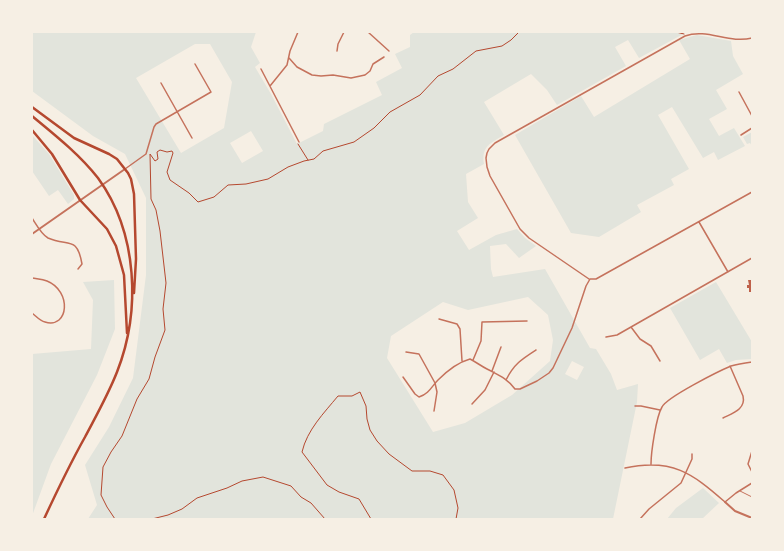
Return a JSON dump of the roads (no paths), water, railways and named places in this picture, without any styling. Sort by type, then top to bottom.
[{"type":"main road","points":[[32,107],[74,138],[117,159],[125,169],[131,179],[134,194],[136,259],[127,338],[120,366],[111,387],[44,519]]},
{"type":"main road","points":[[32,116],[69,147],[94,174],[111,199],[122,225],[128,246],[131,270],[132,301]]},
{"type":"main road","points":[[32,130],[52,154],[80,200],[107,229],[119,254],[125,288],[127,338]]},
{"type":"street","points":[[270,86],[287,64],[292,42],[298,32]]},
{"type":"street","points":[[336,51],[344,32]]},
{"type":"street","points":[[368,32],[388,51]]},
{"type":"street","points":[[752,38],[736,40],[702,33],[689,35],[668,45],[496,143],[489,149],[486,162],[490,176],[520,229],[529,238],[590,279],[597,278],[752,192]]},
{"type":"street","points":[[289,58],[298,67],[312,75],[334,75],[351,78],[364,75],[370,71],[373,64],[384,58]]},
{"type":"street","points":[[32,234],[146,154],[156,124],[211,92],[195,64]]},
{"type":"street","points":[[261,69],[299,142]]},
{"type":"street","points":[[161,83],[192,138]]},
{"type":"street","points":[[739,92],[752,116]]},
{"type":"street","points":[[741,135],[752,128]]},
{"type":"street","points":[[32,218],[46,237],[75,245],[80,252],[82,264],[78,269]]},
{"type":"street","points":[[699,222],[728,272]]},
{"type":"street","points":[[606,337],[617,335],[752,258]]},
{"type":"street","points":[[32,278],[48,282],[59,290],[65,305],[62,316],[54,322],[45,322],[32,313]]},
{"type":"street","points":[[403,377],[415,394],[420,397],[428,393],[435,383],[445,374],[462,362],[470,359],[506,380],[515,389],[520,389],[549,373],[553,368],[572,328],[586,286],[590,279]]},
{"type":"street","points":[[439,319],[457,324],[460,329],[462,362]]},
{"type":"street","points":[[473,360],[481,341],[482,322],[527,321]]},
{"type":"street","points":[[631,327],[640,339],[651,346],[660,361]]},
{"type":"street","points":[[472,404],[485,390],[493,372],[501,347]]},
{"type":"street","points":[[506,380],[511,369],[536,350]]},
{"type":"street","points":[[406,352],[419,354],[435,383],[436,392],[434,411]]},
{"type":"street","points":[[651,464],[653,444],[660,410],[664,404],[671,398],[730,366],[752,362]]},
{"type":"street","points":[[723,418],[740,409],[744,401],[730,366]]},
{"type":"street","points":[[635,406],[660,410]]},
{"type":"street","points":[[752,451],[748,464],[752,472]]},
{"type":"street","points":[[640,519],[649,509],[681,483],[692,459],[692,454]]},
{"type":"street","points":[[625,468],[651,464],[674,468],[703,482],[735,511],[752,518]]},
{"type":"street","points":[[725,502],[752,484]]},
{"type":"lane","points":[[740,491],[752,496]]}]
